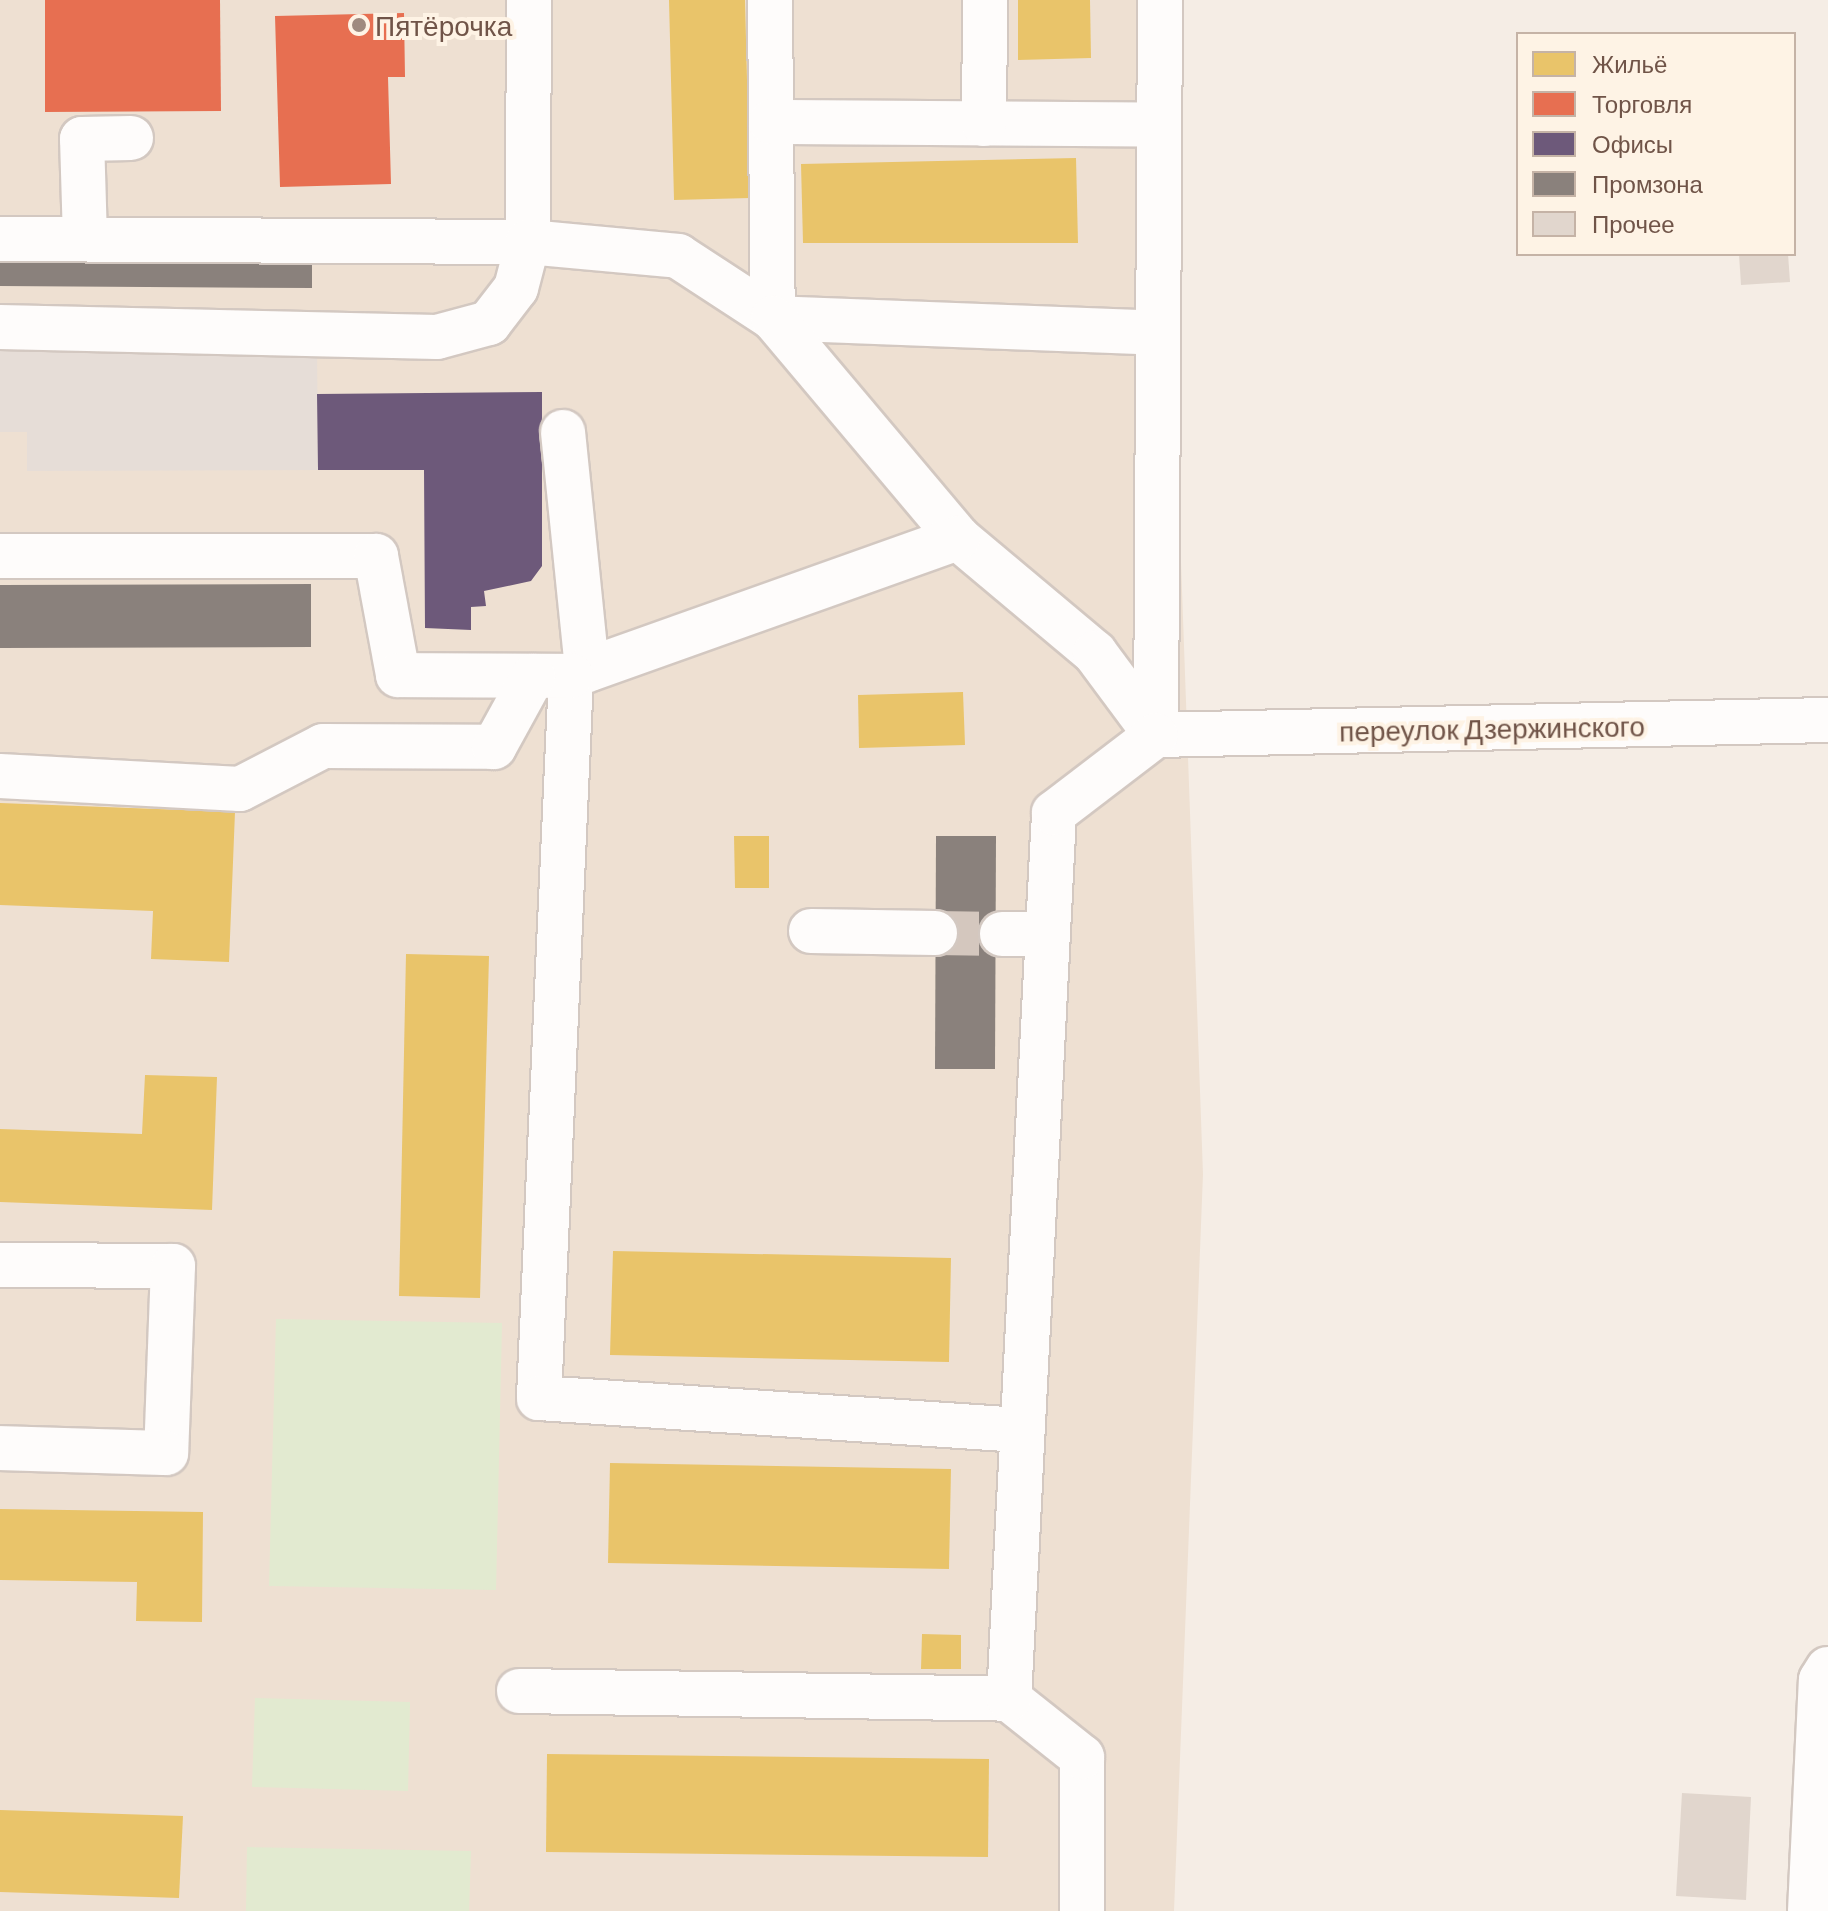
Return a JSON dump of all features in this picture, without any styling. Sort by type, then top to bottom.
[{"type":"street","points":[[0,327],[437,337],[489,323],[516,288],[528,242],[529,0]]},
{"type":"street","points":[[770,0],[773,318]]},
{"type":"street","points":[[984,124],[985,0]]},
{"type":"street","points":[[1156,735],[1160,0]]},
{"type":"street","points":[[771,122],[1159,125]]},
{"type":"street","points":[[85,239],[82,139],[131,138]]},
{"type":"street","points":[[0,239],[528,242],[678,256],[773,257]]},
{"type":"street","points":[[678,256],[773,318],[958,538],[1095,653],[1156,735]]},
{"type":"street","points":[[773,318],[1156,333]]},
{"type":"street","points":[[563,432],[564,674],[539,1398],[1022,1430]]},
{"type":"street","points":[[0,556],[376,556],[398,675],[564,674],[958,538]]},
{"type":"street","points":[[0,776],[240,789],[323,746],[494,747],[564,674]]},
{"type":"street","name":"переулок Дзержинского","points":[[1156,735],[1828,720]]},
{"type":"street","points":[[1009,1699],[1054,813],[1156,735]]},
{"type":"street","points":[[811,931],[935,933]]},
{"type":"street","points":[[1002,934],[1047,934]]},
{"type":"street","points":[[0,1265],[173,1266],[166,1453],[0,1448]]},
{"type":"street","points":[[1810,1911],[1821,1680],[1828,1669]]},
{"type":"street","points":[[519,1691],[1009,1699],[1082,1757],[1082,1911]]},
{"type":"shaded area","points":[[0,0],[1168,0],[1178,479],[1203,1174],[1174,1911],[0,1911]]},
{"type":"shaded area","points":[[317,343],[318,470],[27,471],[27,432],[0,432],[0,344]]},
{"type":"green space","points":[[276,1319],[502,1323],[496,1590],[269,1586]]},
{"type":"green space","points":[[255,1698],[410,1702],[408,1791],[252,1787]]},
{"type":"green space","points":[[247,1847],[471,1851],[469,1911],[246,1911]]},
{"type":"building: Жильё","points":[[669,0],[745,0],[750,198],[674,200]]},
{"type":"building: Жильё","points":[[1018,0],[1090,0],[1091,58],[1018,60]]},
{"type":"building: Жильё","points":[[1076,158],[1078,243],[803,243],[801,164]]},
{"type":"building: Жильё","points":[[963,692],[965,745],[859,748],[858,695]]},
{"type":"building: Жильё","points":[[0,803],[235,812],[229,962],[151,959],[153,911],[0,905]]},
{"type":"building: Жильё","points":[[734,836],[769,836],[769,888],[735,888]]},
{"type":"building: Жильё","points":[[406,954],[489,956],[480,1298],[399,1296]]},
{"type":"building: Жильё","points":[[145,1075],[217,1077],[212,1210],[0,1202],[0,1129],[142,1134]]},
{"type":"building: Жильё","points":[[613,1251],[951,1258],[949,1362],[610,1355]]},
{"type":"building: Жильё","points":[[610,1463],[951,1469],[949,1569],[608,1563]]},
{"type":"building: Жильё","points":[[0,1509],[203,1512],[202,1622],[136,1621],[137,1582],[0,1580]]},
{"type":"building: Жильё","points":[[922,1634],[961,1635],[961,1669],[921,1669]]},
{"type":"building: Жильё","points":[[547,1754],[989,1759],[988,1857],[546,1852]]},
{"type":"building: Жильё","points":[[0,1810],[183,1816],[179,1898],[0,1892]]},
{"type":"building: Торговля","points":[[45,0],[220,0],[221,111],[45,112]]},
{"type":"building: Торговля","points":[[404,13],[405,77],[388,77],[391,184],[280,187],[275,16]]},
{"type":"building: Офисы","points":[[542,392],[542,566],[531,581],[484,591],[486,606],[471,607],[471,630],[425,628],[424,470],[318,470],[317,394]]},
{"type":"building: Промзона","points":[[0,249],[312,250],[312,288],[0,286]]},
{"type":"building: Промзона","points":[[311,584],[311,647],[0,648],[0,585]]},
{"type":"building: Промзона","points":[[936,836],[996,836],[995,1069],[935,1069]]},
{"type":"building: Прочее","points":[[1739,256],[1788,256],[1790,282],[1741,285]]},
{"type":"building: Прочее","points":[[1682,1793],[1751,1797],[1746,1900],[1676,1896]]},
{"type":"tunnel","points":[[935,933],[1002,934]]},
{"type":"place","name":"Пятёрочка","points":[[359,25]]}]
